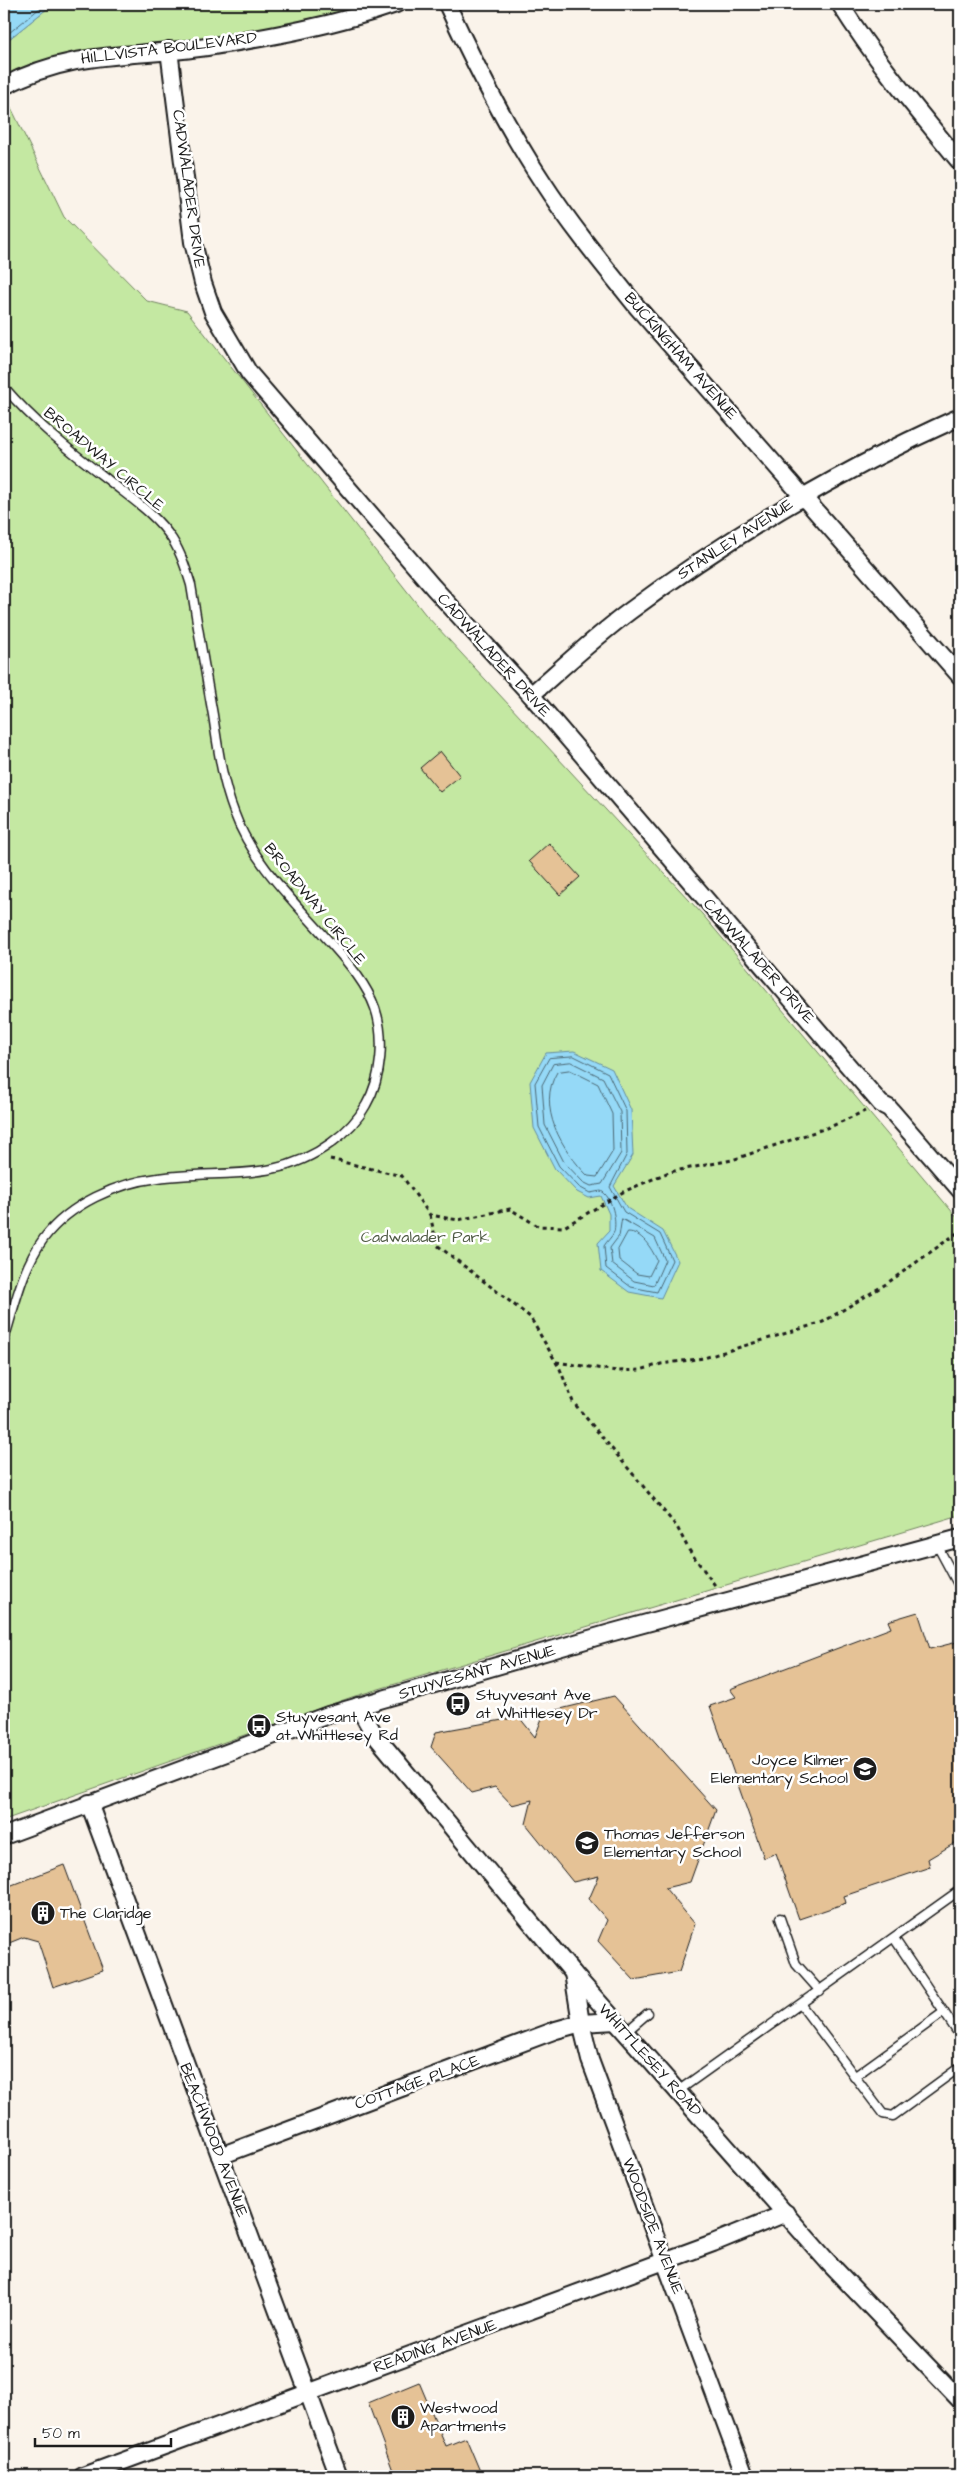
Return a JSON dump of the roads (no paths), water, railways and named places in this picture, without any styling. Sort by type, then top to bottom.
[{"type":"street","name":"HILLVISTA BOULEVARD","points":[[4,86],[36,72],[78,59],[206,47],[288,33],[330,24],[396,4]]},
{"type":"street","name":"BUCKINGHAM AVENUE","points":[[448,4],[496,105],[542,181],[588,246],[638,308],[960,676]]},
{"type":"street","points":[[840,4],[868,46],[960,162]]},
{"type":"street","name":"CADWALADER DRIVE","points":[[170,50],[193,242],[213,312],[233,349],[249,373],[433,587],[531,695],[881,1104],[889,1108],[960,1190]]},
{"type":"street","name":"STANLEY AVENUE","points":[[531,695],[630,611],[693,566],[803,495],[864,462],[960,417]]},
{"type":"street","name":"STUYVESANT AVENUE","points":[[4,1836],[328,1715],[620,1631],[960,1538]]},
{"type":"street","name":"WHITTLESEY ROAD","points":[[358,1706],[374,1734],[573,1973],[828,2262],[960,2400]]},
{"type":"street","name":"BEACHWOOD AVENUE","points":[[89,1804],[339,2476]]},
{"type":"street","name":"WOODSIDE AVENUE","points":[[573,1973],[581,2023],[590,2060],[745,2476]]},
{"type":"street","name":"COTTAGE PLACE","points":[[220,2156],[581,2023],[621,2027]]},
{"type":"street","name":"READING AVENUE","points":[[83,2476],[665,2260],[786,2213]]},
{"type":"lane","name":"BROADWAY CIRCLE","points":[[4,387],[21,407],[68,449],[155,518],[171,538],[183,560],[191,585],[223,779],[234,814],[260,862],[351,967],[374,1006],[379,1024],[381,1050],[379,1069],[371,1094],[354,1122],[339,1137],[309,1158],[265,1172],[159,1178],[130,1184],[81,1206],[64,1217],[46,1236],[31,1258],[4,1340]]},
{"type":"lane","points":[[937,1545],[960,1588]]},
{"type":"lane","points":[[678,2091],[960,1890]]},
{"type":"lane","points":[[780,1918],[796,1964],[820,1991]]},
{"type":"lane","points":[[894,1938],[960,2036]]},
{"type":"lane","points":[[801,2005],[883,2114],[893,2116],[960,2067]]},
{"type":"lane","points":[[854,2076],[944,2012]]},
{"type":"lane","points":[[621,2027],[648,2013]]},
{"type":"water","points":[[4,4],[53,4],[4,43]]},
{"type":"water","points":[[574,1051],[612,1069],[631,1110],[633,1155],[614,1186],[627,1208],[663,1231],[678,1261],[661,1298],[629,1292],[601,1271],[598,1243],[609,1231],[609,1214],[601,1196],[589,1198],[577,1192],[555,1169],[534,1128],[530,1082],[546,1053]]},
{"type":"place","name":"Stuyvesant Ave at Whittlesey Dr","points":[[458,1704]]},
{"type":"place","name":"Stuyvesant Ave at Whittlesey Rd","points":[[259,1726]]},
{"type":"place","name":"Joyce Kilmer Elementary School","points":[[865,1769]]},
{"type":"place","name":"Thomas Jefferson Elementary School","points":[[587,1843]]},
{"type":"place","name":"The Claridge","points":[[43,1913]]},
{"type":"place","name":"Westwood Apartments","points":[[403,2417]]},
{"type":"park label","name":"Cadwalader Park","points":[[425,1237]]}]
